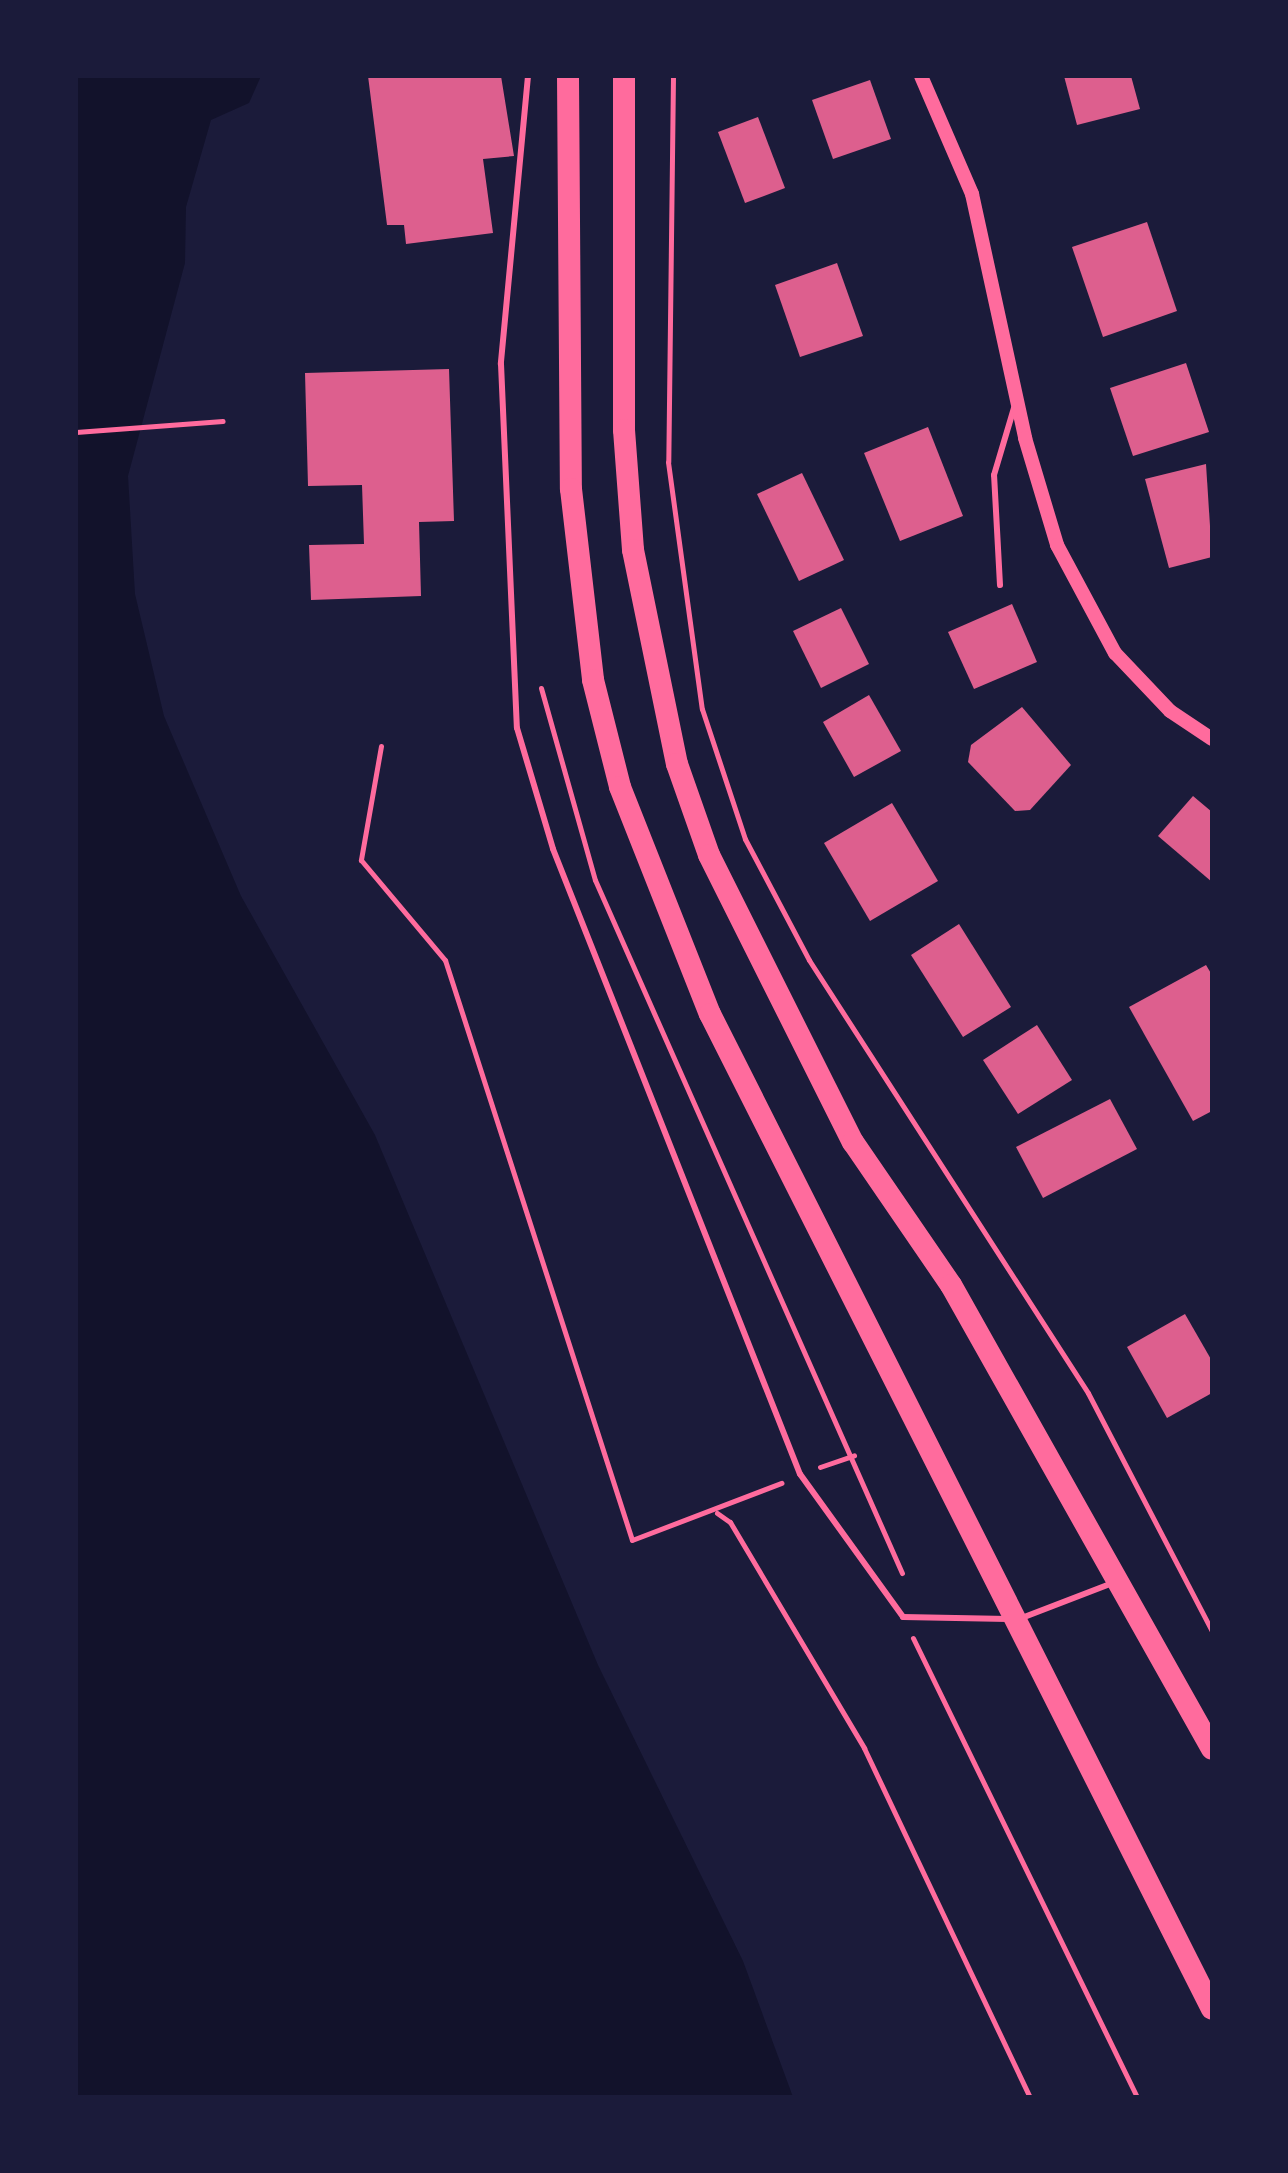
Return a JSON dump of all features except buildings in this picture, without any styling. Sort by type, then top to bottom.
[{"type":"highway","points":[[568,76],[571,489],[593,680],[620,787],[710,1014],[1212,2009]]},
{"type":"highway","points":[[624,76],[627,494],[677,764],[745,935],[853,1142],[951,1285],[1121,1580],[1212,1749]]},
{"type":"street","points":[[921,76],[972,194],[1017,398],[1057,545],[1107,640],[1140,684],[1212,739]]},
{"type":"lane","points":[[528,76],[501,364],[517,728],[553,849],[800,1474],[903,1617],[1017,1619],[1121,1580]]},
{"type":"lane","points":[[1000,585],[994,475],[1017,398]]},
{"type":"path","points":[[673,76],[668,462],[702,709],[745,839],[809,960],[1088,1393],[1212,1631]]},
{"type":"path","points":[[76,432],[223,421]]},
{"type":"path","points":[[540,681],[595,880],[854,1455],[910,1592],[903,1617],[1137,2097]]},
{"type":"path","points":[[381,746],[361,860],[445,960],[632,1540],[717,1513],[800,1474],[854,1455]]},
{"type":"path","points":[[717,1513],[730,1522],[864,1748],[1030,2097]]},
{"type":"shaded area","points":[[76,76],[261,76],[249,103],[211,120],[186,207],[185,263],[128,476],[135,594],[164,716],[241,896],[375,1135],[598,1665],[743,1961],[793,2097],[76,2097]]}]
